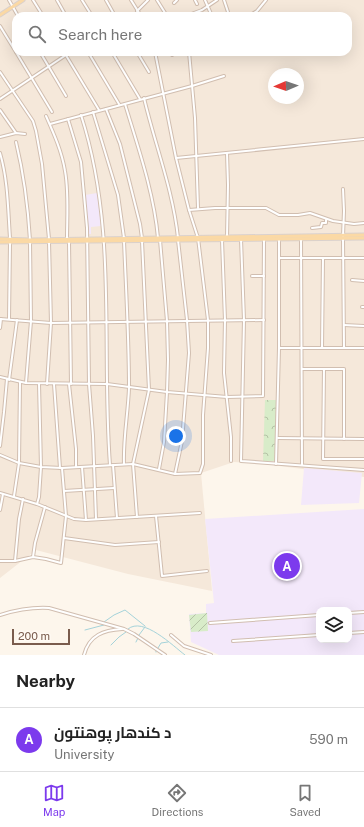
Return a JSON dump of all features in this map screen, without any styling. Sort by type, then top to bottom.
[{"type":"main road","points":[[0,15],[22,0]]},
{"type":"main road","points":[[198,239],[227,237],[364,237]]},
{"type":"main road","points":[[0,239],[30,241],[142,239],[222,240],[343,237]]},
{"type":"main road","points":[[0,242],[10,240]]},
{"type":"street","points":[[9,0],[16,12]]},
{"type":"street","points":[[33,0],[40,12]]},
{"type":"street","points":[[57,0],[64,12]]},
{"type":"street","points":[[82,0],[90,12]]},
{"type":"street","points":[[106,0],[114,12]]},
{"type":"street","points":[[131,0],[137,11],[148,0]]},
{"type":"street","points":[[157,0],[164,12]]},
{"type":"street","points":[[174,3],[177,0]]},
{"type":"street","points":[[195,0],[197,4]]},
{"type":"street","points":[[205,0],[210,12]]},
{"type":"street","points":[[196,12],[208,7],[217,0]]},
{"type":"street","points":[[224,0],[228,12]]},
{"type":"street","points":[[254,12],[266,0]]},
{"type":"street","points":[[0,26],[12,46]]},
{"type":"street","points":[[18,56],[52,112]]},
{"type":"street","points":[[42,56],[66,96]]},
{"type":"street","points":[[0,99],[32,78],[61,56]]},
{"type":"street","points":[[67,56],[99,110]]},
{"type":"street","points":[[91,56],[119,105]]},
{"type":"street","points":[[114,56],[140,99]]},
{"type":"street","points":[[139,56],[149,72]]},
{"type":"street","points":[[0,456],[19,463],[41,467],[61,468],[133,464],[175,474],[200,473],[203,464],[204,395],[208,348],[208,320],[198,239],[188,210],[176,158],[157,56]]},
{"type":"street","points":[[189,56],[198,208]]},
{"type":"street","points":[[0,72],[33,121],[42,164],[49,241],[51,323],[47,384]]},
{"type":"street","points":[[50,124],[224,76]]},
{"type":"street","points":[[144,98],[176,218],[187,320],[189,353],[182,441],[175,474]]},
{"type":"street","points":[[125,103],[149,187],[159,239],[168,321],[167,392],[164,442],[159,469]]},
{"type":"street","points":[[106,108],[120,144],[140,224],[142,239],[149,390],[133,464],[138,517]]},
{"type":"street","points":[[0,110],[16,133]]},
{"type":"street","points":[[93,112],[118,195],[124,240],[129,387],[128,414],[123,445],[124,464]]},
{"type":"street","points":[[81,115],[88,136],[96,175],[106,257],[108,440],[117,518]]},
{"type":"street","points":[[46,116],[61,154],[67,183],[70,384],[76,449],[76,467]]},
{"type":"street","points":[[68,119],[81,162],[87,240],[89,384],[96,520]]},
{"type":"street","points":[[0,138],[16,133],[25,134]]},
{"type":"street","points":[[176,158],[364,139]]},
{"type":"street","points":[[16,142],[24,181],[30,241],[31,322],[26,383]]},
{"type":"street","points":[[227,152],[227,237]]},
{"type":"street","points":[[0,153],[7,186],[10,240],[9,319]]},
{"type":"street","points":[[343,189],[344,348]]},
{"type":"street","points":[[188,210],[198,208],[228,207],[266,208],[279,215],[298,215],[310,213],[326,220],[343,221],[354,224],[364,223]]},
{"type":"street","points":[[312,228],[321,227],[322,223],[326,223],[326,220]]},
{"type":"street","points":[[241,239],[244,320],[241,461],[364,470]]},
{"type":"street","points":[[0,377],[20,382],[39,384],[107,384],[185,394],[227,397],[263,396],[264,239]]},
{"type":"street","points":[[276,464],[278,438],[279,239]]},
{"type":"street","points":[[301,239],[302,465]]},
{"type":"street","points":[[222,240],[225,320],[224,373],[231,437],[231,461]]},
{"type":"street","points":[[279,258],[364,258]]},
{"type":"street","points":[[322,348],[323,258]]},
{"type":"street","points":[[252,276],[264,276]]},
{"type":"street","points":[[352,280],[364,280]]},
{"type":"street","points":[[0,328],[1,319],[51,323],[264,320]]},
{"type":"street","points":[[0,446],[17,320]]},
{"type":"street","points":[[344,325],[364,326]]},
{"type":"street","points":[[279,348],[364,348]]},
{"type":"street","points":[[302,369],[344,369],[344,439]]},
{"type":"street","points":[[324,369],[323,459],[364,459]]},
{"type":"street","points":[[14,496],[19,463],[20,382]]},
{"type":"street","points":[[37,504],[39,498],[41,467],[39,384]]},
{"type":"street","points":[[0,561],[15,561],[33,557],[61,563],[66,516],[54,384]]},
{"type":"street","points":[[278,438],[364,439]]},
{"type":"street","points":[[82,467],[86,520]]},
{"type":"street","points":[[64,491],[114,488]]},
{"type":"street","points":[[0,510],[1,493],[23,499],[74,519],[96,520],[200,513]]},
{"type":"street","points":[[15,561],[18,519],[23,499]]},
{"type":"street","points":[[33,557],[35,543],[45,507]]},
{"type":"street","points":[[156,516],[162,576],[207,571]]},
{"type":"street","points":[[64,538],[115,545],[159,542]]},
{"type":"street","points":[[0,615],[17,610],[49,608],[124,629],[165,655]]},
{"type":"street","points":[[352,613],[364,612]]},
{"type":"street","points":[[210,623],[316,615]]},
{"type":"street","points":[[84,655],[89,644],[96,635],[124,629]]},
{"type":"street","points":[[352,633],[364,632]]},
{"type":"street","points":[[171,635],[184,646],[211,655]]},
{"type":"street","points":[[233,641],[316,635]]},
{"type":"shaded area","points":[[0,0],[364,0],[364,477],[264,464],[234,462],[201,473],[212,591],[128,574],[36,550],[0,578]]},
{"type":"shaded area","points":[[97,193],[101,226],[91,227],[91,234],[88,234],[85,195]]},
{"type":"shaded area","points":[[304,468],[362,473],[359,503],[301,505]]},
{"type":"shaded area","points":[[364,509],[364,655],[219,655],[191,642],[189,614],[206,613],[206,604],[214,603],[205,519]]},
{"type":"green space","points":[[265,400],[277,400],[275,461],[263,461]]},
{"type":"green space","points":[[207,613],[208,631],[191,632],[189,615]]},
{"type":"waterway","points":[[104,622],[125,610],[145,626]]},
{"type":"waterway","points":[[85,630],[104,625]]},
{"type":"waterway","points":[[128,629],[134,626],[142,626],[149,629],[166,639],[185,655]]},
{"type":"waterway","points":[[139,635],[145,627]]},
{"type":"waterway","points":[[111,645],[126,632]]},
{"type":"waterway","points":[[136,642],[138,638]]},
{"type":"waterway","points":[[158,648],[161,643],[168,642]]},
{"type":"place","name":"د کندهار پوهنتون","points":[[287,566]]}]
